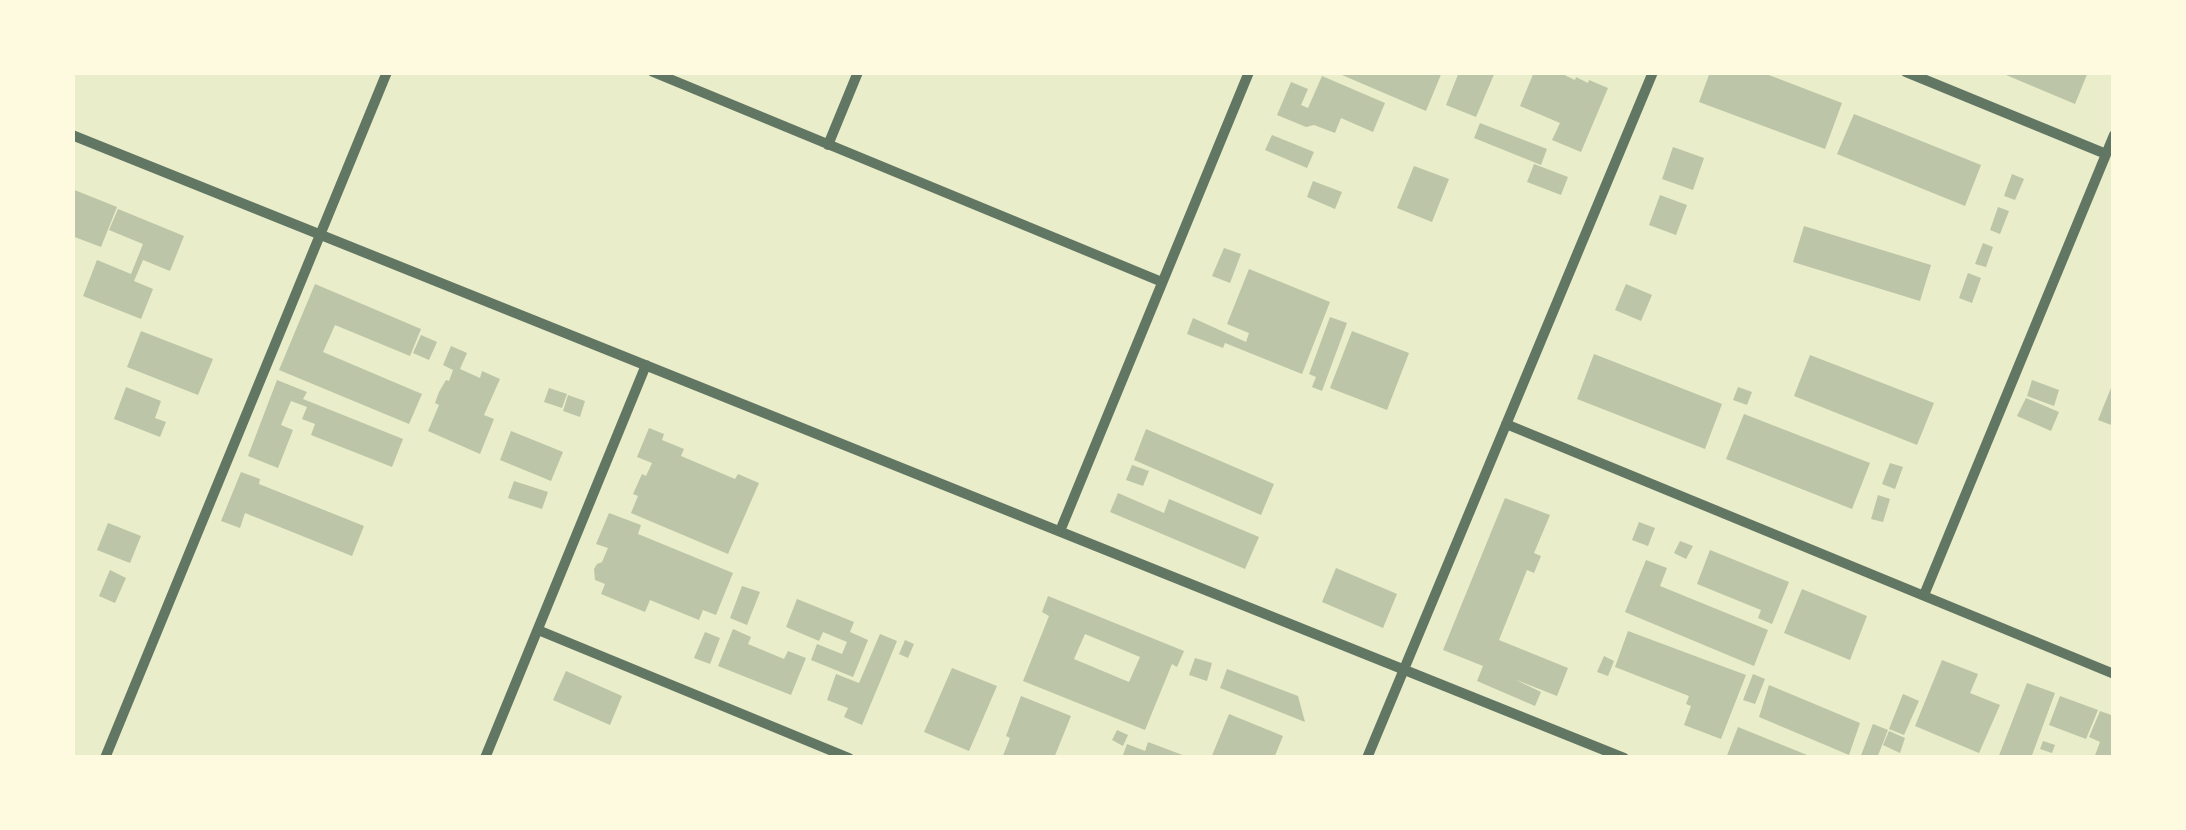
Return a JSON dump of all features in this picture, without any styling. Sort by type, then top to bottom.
[{"type":"street","points":[[105,758],[386,72]]},
{"type":"street","points":[[653,72],[1162,282]]},
{"type":"street","points":[[828,145],[858,72]]},
{"type":"street","points":[[1060,531],[1249,72]]},
{"type":"street","points":[[1367,758],[1652,72]]},
{"type":"street","points":[[1906,72],[2106,154]]},
{"type":"street","points":[[72,135],[1624,758]]},
{"type":"street","points":[[1924,596],[2114,135]]},
{"type":"street","points":[[485,758],[646,365]]},
{"type":"street","points":[[1506,424],[2114,674]]},
{"type":"street","points":[[538,630],[849,758]]},
{"type":"building","points":[[1335,72],[1442,72],[1426,111]]},
{"type":"building","points":[[1459,72],[1495,72],[1476,117],[1446,105]]},
{"type":"building","points":[[1534,72],[1558,72],[1608,88],[1581,152],[1552,140],[1560,123],[1520,106]]},
{"type":"building","points":[[1710,72],[1761,72],[1842,103],[1825,149],[1699,102]]},
{"type":"building","points":[[1999,72],[2088,72],[2075,104]]},
{"type":"building","points":[[1322,76],[1385,103],[1373,132],[1341,118],[1335,133],[1277,115],[1291,82],[1308,89],[1301,105],[1308,108]]},
{"type":"building","points":[[1854,114],[1981,165],[1965,206],[1837,154]]},
{"type":"building","points":[[1480,123],[1547,149],[1541,165],[1474,138]]},
{"type":"building","points":[[1272,135],[1314,152],[1307,168],[1265,150]]},
{"type":"building","points":[[1673,147],[1704,158],[1693,190],[1662,179]]},
{"type":"building","points":[[1534,164],[1568,177],[1561,195],[1527,182]]},
{"type":"building","points":[[1414,166],[1449,179],[1432,222],[1397,208]]},
{"type":"building","points":[[2012,174],[2024,179],[2015,200],[2004,196]]},
{"type":"building","points":[[1313,181],[1342,192],[1335,209],[1307,197]]},
{"type":"building","points":[[72,189],[117,207],[101,247],[72,236]]},
{"type":"building","points":[[1660,195],[1687,205],[1676,235],[1649,225]]},
{"type":"building","points":[[1998,207],[2009,211],[2000,234],[1990,230]]},
{"type":"building","points":[[118,209],[184,236],[170,271],[143,260],[134,281],[153,289],[141,319],[83,296],[97,260],[131,274],[143,244],[109,230]]},
{"type":"building","points":[[1804,226],[1931,265],[1920,301],[1793,262]]},
{"type":"building","points":[[1983,243],[1993,247],[1986,267],[1975,264]]},
{"type":"building","points":[[1224,248],[1241,254],[1230,283],[1212,276]]},
{"type":"building","points":[[1249,269],[1330,302],[1302,374],[1225,343],[1223,348],[1187,334],[1193,318],[1246,342],[1249,333],[1227,324]]},
{"type":"building","points":[[1968,273],[1981,278],[1972,303],[1959,298]]},
{"type":"building","points":[[315,284],[421,329],[410,356],[335,325],[323,352],[422,394],[409,424],[279,370]]},
{"type":"building","points":[[1626,284],[1652,295],[1641,321],[1615,310]]},
{"type":"building","points":[[1330,317],[1347,323],[1322,391],[1312,387],[1316,377],[1309,374]]},
{"type":"building","points":[[141,331],[213,359],[198,395],[127,367]]},
{"type":"building","points":[[1352,331],[1409,353],[1387,410],[1330,388]]},
{"type":"building","points":[[421,335],[437,342],[429,360],[413,353]]},
{"type":"building","points":[[451,346],[467,353],[460,369],[480,378],[482,371],[500,379],[484,415],[494,419],[480,454],[428,431],[439,405],[435,403],[439,392],[453,370],[443,365]]},
{"type":"building","points":[[1594,354],[1722,404],[1705,449],[1577,399]]},
{"type":"building","points":[[1810,355],[1934,403],[1917,445],[1794,396]]},
{"type":"building","points":[[277,380],[307,392],[303,399],[403,439],[392,467],[311,435],[315,424],[302,419],[307,407],[291,401],[281,425],[293,430],[278,468],[248,456]]},
{"type":"building","points":[[2032,380],[2059,390],[2054,406],[2027,396]]},
{"type":"building","points":[[2114,383],[2114,426],[2098,420]]},
{"type":"building","points":[[126,387],[161,401],[155,418],[166,422],[160,437],[114,419]]},
{"type":"building","points":[[1738,387],[1752,392],[1747,405],[1733,400]]},
{"type":"building","points":[[549,388],[567,394],[562,408],[544,402]]},
{"type":"building","points":[[568,395],[585,401],[580,417],[563,411]]},
{"type":"building","points":[[2026,398],[2059,412],[2051,431],[2017,416]]},
{"type":"building","points":[[1744,414],[1870,463],[1852,509],[1726,459]]},
{"type":"building","points":[[649,428],[664,434],[662,440],[684,449],[681,456],[735,479],[738,474],[759,483],[728,554],[631,513],[638,496],[633,494],[652,463],[637,457]]},
{"type":"building","points":[[1146,429],[1274,484],[1261,515],[1134,460]]},
{"type":"building","points":[[511,431],[563,452],[551,481],[500,460]]},
{"type":"building","points":[[1890,463],[1903,467],[1895,489],[1882,484]]},
{"type":"building","points":[[1132,465],[1149,471],[1143,486],[1126,480]]},
{"type":"building","points":[[241,472],[260,479],[259,484],[364,526],[352,556],[245,513],[240,528],[221,521]]},
{"type":"building","points":[[514,481],[548,492],[542,509],[508,498]]},
{"type":"building","points":[[1118,493],[1164,513],[1169,499],[1259,537],[1245,569],[1110,512]]},
{"type":"building","points":[[1878,495],[1890,499],[1883,522],[1871,519]]},
{"type":"building","points":[[1505,498],[1550,515],[1534,553],[1541,556],[1534,573],[1527,570],[1499,640],[1568,668],[1557,696],[1514,679],[1541,692],[1535,706],[1477,681],[1483,666],[1443,650]]},
{"type":"building","points":[[609,513],[641,525],[638,534],[733,573],[716,615],[703,610],[699,620],[650,600],[645,612],[601,594],[605,584],[595,580],[594,569],[608,548],[596,544]]},
{"type":"building","points":[[1639,522],[1655,528],[1648,546],[1632,540]]},
{"type":"building","points":[[108,523],[141,536],[130,563],[97,550]]},
{"type":"building","points":[[1680,541],[1693,546],[1686,559],[1674,553]]},
{"type":"building","points":[[1710,550],[1789,582],[1772,624],[1758,618],[1761,610],[1697,584]]},
{"type":"building","points":[[1646,560],[1667,568],[1660,586],[1768,630],[1754,666],[1625,612]]},
{"type":"building","points":[[1336,568],[1397,594],[1383,628],[1322,602]]},
{"type":"building","points":[[110,570],[126,578],[115,603],[99,596]]},
{"type":"building","points":[[742,586],[760,592],[747,625],[730,618]]},
{"type":"building","points":[[1802,589],[1867,616],[1850,660],[1784,633]]},
{"type":"building","points":[[1048,596],[1184,651],[1177,667],[1172,664],[1145,730],[1023,681],[1049,616],[1042,612]],"holes":[[[1085,634],[1140,657],[1129,682],[1074,659]]]},
{"type":"building","points":[[797,599],[854,622],[850,632],[868,640],[853,677],[811,660],[817,644],[842,654],[847,642],[823,632],[819,641],[786,627]]},
{"type":"building","points":[[733,629],[751,637],[748,644],[784,659],[788,651],[806,658],[791,695],[718,666]]},
{"type":"building","points":[[1628,631],[1746,675],[1721,739],[1684,725],[1691,706],[1686,704],[1689,696],[1615,667]]},
{"type":"building","points":[[705,632],[720,638],[710,664],[694,658]]},
{"type":"building","points":[[880,634],[897,641],[862,725],[844,717],[848,708],[827,700],[836,674],[859,683]]},
{"type":"building","points":[[905,640],[914,644],[908,658],[899,654]]},
{"type":"building","points":[[1604,656],[1614,661],[1608,676],[1597,672]]},
{"type":"building","points":[[1195,658],[1212,663],[1207,681],[1189,675]]},
{"type":"building","points":[[1942,660],[1978,674],[1970,693],[2000,705],[1979,753],[1915,726]]},
{"type":"building","points":[[952,668],[997,686],[969,751],[924,732]]},
{"type":"building","points":[[1227,669],[1298,696],[1305,722],[1220,688]]},
{"type":"building","points":[[566,671],[622,696],[610,725],[553,700]]},
{"type":"building","points":[[1753,674],[1765,679],[1755,704],[1743,700]]},
{"type":"building","points":[[2027,683],[2055,693],[2031,758],[1998,758]]},
{"type":"building","points":[[1769,685],[1860,723],[1849,755],[1759,717]]},
{"type":"building","points":[[1903,694],[1919,701],[1904,735],[1889,729]]},
{"type":"building","points":[[1021,696],[1071,716],[1054,758],[1002,758]]},
{"type":"building","points":[[2060,696],[2098,710],[2086,739],[2049,725]]},
{"type":"building","points":[[2100,711],[2114,716],[2114,758],[2094,758],[2100,742],[2089,737]]},
{"type":"building","points":[[1229,714],[1283,736],[1274,758],[1211,758]]},
{"type":"building","points":[[1873,724],[1888,730],[1877,758],[1860,758]]},
{"type":"building","points":[[1738,727],[1812,757],[1812,758],[1726,758]]},
{"type":"building","points":[[1117,730],[1128,735],[1123,746],[1112,740]]},
{"type":"building","points":[[1889,731],[1905,738],[1900,753],[1883,745]]},
{"type":"building","points":[[2043,741],[2055,745],[2052,753],[2040,749]]},
{"type":"building","points":[[1148,742],[1188,758],[1122,758],[1127,744],[1145,751]]}]
